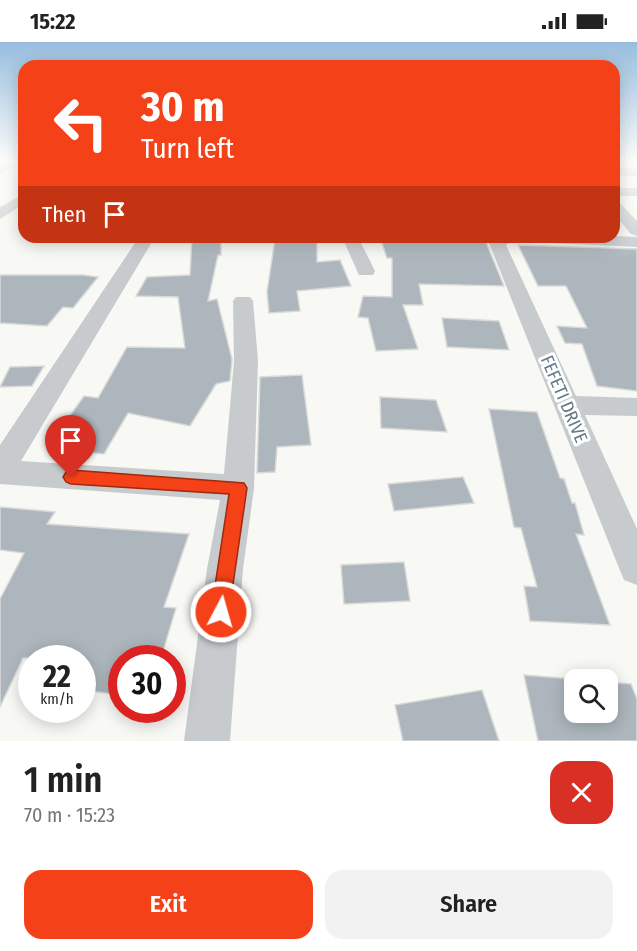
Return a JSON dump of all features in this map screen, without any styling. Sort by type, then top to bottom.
[{"type":"street","points":[[0,214],[18,203]]},
{"type":"street","points":[[620,213],[637,231]]},
{"type":"street","points":[[620,241],[637,242]]},
{"type":"street","points":[[143,243],[0,471],[238,488]]},
{"type":"street","points":[[353,243],[366,271]]},
{"type":"street","name":"FEFETI DRIVE","points":[[497,243],[637,568]]},
{"type":"street","points":[[207,741],[225,569],[238,488],[246,360],[243,301]]},
{"type":"street","points":[[567,405],[637,407]]},
{"type":"building","points":[[192,243],[221,243],[221,255],[218,255],[208,301],[217,299],[232,359],[230,381],[216,384],[190,426],[128,413],[104,454],[47,448],[84,396],[98,398],[127,347],[185,348],[178,297],[136,296],[147,277],[190,275]]},
{"type":"building","points":[[274,243],[317,243],[317,262],[340,260],[351,286],[297,291],[300,311],[269,313],[267,292]]},
{"type":"building","points":[[382,243],[486,243],[504,286],[419,284],[423,305],[403,305],[418,349],[376,351],[368,318],[358,317],[363,296],[392,297],[392,258],[387,258]]},
{"type":"building","points":[[518,245],[637,249],[637,391],[597,386],[582,344],[565,343],[557,326],[587,328],[566,286],[538,286]]},
{"type":"building","points":[[0,275],[98,277],[73,308],[63,307],[47,326],[0,323]]},
{"type":"building","points":[[442,318],[499,321],[509,350],[447,347]]},
{"type":"building","points":[[44,366],[32,386],[0,387],[10,367]]},
{"type":"building","points":[[302,375],[311,445],[277,447],[275,472],[257,473],[260,377]]},
{"type":"building","points":[[380,397],[436,400],[447,432],[381,428]]},
{"type":"building","points":[[489,409],[537,412],[560,478],[564,479],[572,503],[575,503],[584,535],[576,534],[610,625],[530,621],[524,586],[537,587],[521,528],[514,527]]},
{"type":"building","points":[[463,477],[474,503],[394,511],[388,484]]},
{"type":"building","points":[[0,507],[55,512],[47,524],[189,534],[164,607],[176,608],[165,645],[108,645],[108,693],[96,692],[96,645],[18,645],[18,669],[0,707],[0,599],[24,553],[0,550]]},
{"type":"building","points":[[404,562],[410,601],[344,604],[341,565]]},
{"type":"building","points":[[524,675],[564,678],[564,723],[618,723],[618,683],[631,684],[637,699],[637,741],[538,741]]},
{"type":"building","points":[[482,690],[499,741],[403,741],[395,705]]},
{"type":"route","points":[[71,477],[238,488],[225,569],[221,612]]}]
